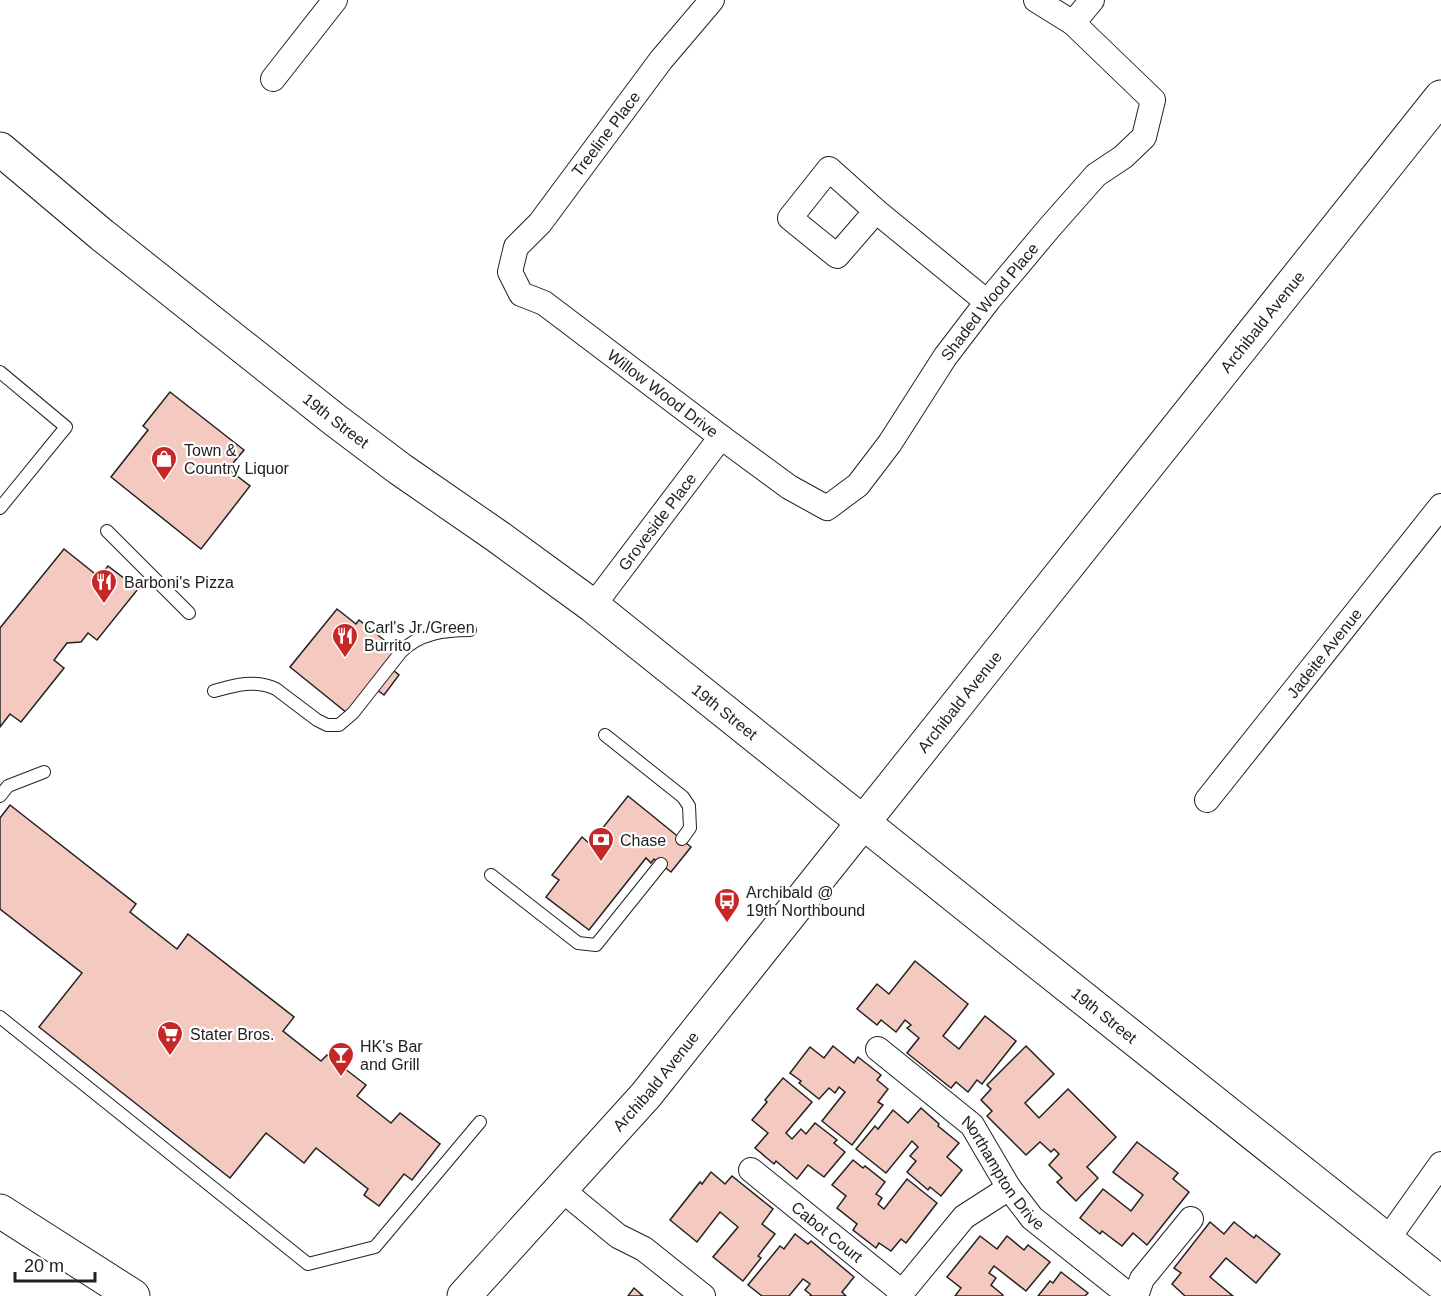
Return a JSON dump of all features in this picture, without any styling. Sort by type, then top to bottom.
[{"type":"main road","name":"Archibald Avenue","points":[[464,1296],[646,1095],[1441,97]]},
{"type":"main road","name":"19th Street","points":[[2,156],[335,420],[593,606],[863,824],[1441,1283]]},
{"type":"main road","points":[[0,1212],[133,1296]]},
{"type":"street","points":[[273,79],[335,0]]},
{"type":"street","name":"Treeline Place","points":[[510,272],[516,247],[540,224],[661,60],[712,0]]},
{"type":"street","points":[[1036,0],[1073,23],[1092,0]]},
{"type":"street","name":"Shaded Wood Place","points":[[827,508],[858,485],[890,444],[945,357],[987,302],[1050,227],[1096,175],[1123,157],[1144,137],[1153,100],[1073,23]]},
{"type":"street","points":[[876,210],[987,302]]},
{"type":"street","name":"Willow Wood Drive","points":[[510,272],[521,294],[544,303],[721,438],[789,487],[827,508]]},
{"type":"street","name":"Groveside Place","points":[[593,606],[721,438]]},
{"type":"street","name":"Jadeite Avenue","points":[[1207,800],[1441,506]]},
{"type":"street","name":"Northampton Drive","points":[[878,1049],[972,1125],[1009,1188],[1032,1218],[1130,1296]]},
{"type":"street","points":[[1387,1240],[1441,1164]]},
{"type":"street","name":"Cabot Court","points":[[751,1170],[900,1294]]},
{"type":"street","points":[[900,1294],[964,1217],[1009,1188]]},
{"type":"street","points":[[561,1189],[618,1236],[644,1249],[703,1296]]},
{"type":"street","points":[[1136,1296],[1142,1279],[1191,1219]]},
{"type":"lane","points":[[0,372],[66,427],[0,508]]},
{"type":"lane","points":[[107,531],[189,613]]},
{"type":"lane","points":[[214,691],[242,684],[270,685],[317,720],[327,725],[339,725],[353,713],[409,644],[436,633],[470,630]]},
{"type":"lane","points":[[605,735],[683,797],[690,806],[690,828],[682,839]]},
{"type":"lane","points":[[0,796],[8,786],[44,772]]},
{"type":"lane","points":[[491,874],[578,943],[596,945],[661,864]]},
{"type":"lane","points":[[0,1017],[308,1264],[375,1247],[480,1122]]},
{"type":"building","points":[[170,392],[244,450],[228,469],[250,486],[201,549],[111,477],[148,430],[143,426]]},
{"type":"building","points":[[64,549],[99,577],[108,566],[138,589],[97,640],[88,633],[81,642],[67,643],[54,660],[64,668],[21,722],[10,714],[0,727],[0,628]]},
{"type":"building","name":"Carl's Jr./Green Burrito","points":[[337,609],[356,624],[359,620],[399,652],[347,713],[290,667]]},
{"type":"building","points":[[388,666],[399,675],[384,695],[372,686]]},
{"type":"building","name":"Chase","points":[[628,796],[691,847],[671,872],[654,859],[651,863],[646,858],[589,930],[546,897],[559,880],[552,875],[582,837],[590,844]]},
{"type":"building","points":[[10,805],[136,904],[130,912],[177,949],[188,934],[294,1017],[283,1031],[321,1061],[327,1055],[366,1085],[357,1096],[391,1123],[400,1113],[440,1144],[412,1180],[404,1174],[379,1206],[364,1195],[368,1189],[316,1148],[304,1163],[266,1133],[230,1178],[39,1027],[82,973],[0,909],[0,818]]},
{"type":"building","points":[[915,961],[968,1004],[943,1036],[959,1049],[985,1016],[1016,1041],[982,1084],[977,1080],[968,1092],[956,1082],[951,1088],[907,1053],[919,1038],[907,1028],[911,1025],[905,1020],[896,1032],[881,1020],[877,1025],[857,1009],[877,984],[889,994]]},
{"type":"building","points":[[833,1046],[854,1063],[858,1057],[881,1075],[877,1080],[888,1089],[878,1102],[883,1105],[852,1145],[822,1121],[845,1092],[839,1087],[835,1093],[829,1088],[819,1099],[790,1073],[810,1047],[824,1058]]},
{"type":"building","points":[[1026,1046],[1054,1074],[1025,1103],[1039,1118],[1068,1089],[1116,1137],[1087,1167],[1098,1178],[1076,1201],[1057,1182],[1062,1178],[1049,1165],[1059,1154],[1054,1149],[1051,1152],[1040,1142],[1026,1155],[987,1116],[992,1111],[981,1100],[991,1089],[987,1085]]},
{"type":"building","points":[[783,1078],[812,1102],[786,1133],[792,1139],[801,1129],[806,1134],[815,1123],[837,1140],[834,1143],[845,1152],[824,1177],[808,1165],[797,1179],[776,1161],[774,1164],[755,1148],[768,1133],[752,1120]]},
{"type":"building","points":[[921,1108],[959,1143],[947,1157],[962,1170],[941,1196],[930,1187],[928,1190],[907,1172],[916,1161],[910,1156],[918,1147],[912,1141],[886,1173],[856,1149],[875,1126],[878,1129],[893,1110],[908,1123]]},
{"type":"building","points":[[1137,1142],[1178,1173],[1173,1179],[1189,1192],[1147,1245],[1133,1233],[1122,1246],[1102,1231],[1100,1234],[1080,1218],[1103,1189],[1131,1211],[1143,1195],[1113,1172]]},
{"type":"building","points":[[853,1160],[863,1168],[865,1166],[885,1182],[876,1194],[882,1198],[878,1204],[884,1209],[907,1179],[937,1203],[906,1243],[901,1239],[891,1251],[879,1243],[876,1248],[853,1230],[857,1224],[837,1208],[846,1196],[832,1185]]},
{"type":"building","points":[[711,1172],[725,1184],[732,1176],[773,1209],[762,1224],[775,1234],[758,1256],[761,1258],[743,1281],[713,1257],[738,1227],[720,1212],[697,1242],[670,1220],[700,1182],[702,1184]]},
{"type":"building","points":[[1210,1222],[1224,1234],[1234,1222],[1254,1238],[1256,1235],[1280,1254],[1256,1283],[1226,1258],[1210,1277],[1233,1296],[1185,1296],[1172,1284],[1181,1273],[1174,1268]]},
{"type":"building","points":[[795,1234],[808,1244],[811,1241],[854,1277],[842,1292],[846,1296],[810,1296],[805,1290],[810,1284],[803,1279],[789,1296],[762,1296],[748,1285],[780,1246],[784,1249]]},
{"type":"building","points":[[980,1236],[997,1249],[1007,1236],[1024,1250],[1028,1245],[1050,1262],[1026,1291],[994,1266],[989,1273],[996,1278],[991,1285],[1002,1296],[955,1296],[961,1288],[947,1277]]},
{"type":"building","points":[[1061,1272],[1088,1293],[1085,1296],[1038,1296],[1050,1281],[1053,1283]]},
{"type":"building","points":[[634,1288],[643,1296],[628,1296]]},
{"type":"place","name":"Town & Country Liquor","points":[[164,482]]},
{"type":"place","name":"Barboni's Pizza","points":[[104,605]]},
{"type":"place","name":"Carl's Jr./Green Burrito","points":[[345,659]]},
{"type":"place","name":"Chase","points":[[601,863]]},
{"type":"place","name":"Archibald @ 19th Northbound","points":[[727,924]]},
{"type":"place","name":"Stater Bros.","points":[[170,1057]]},
{"type":"place","name":"HK's Bar and Grill","points":[[341,1078]]}]
